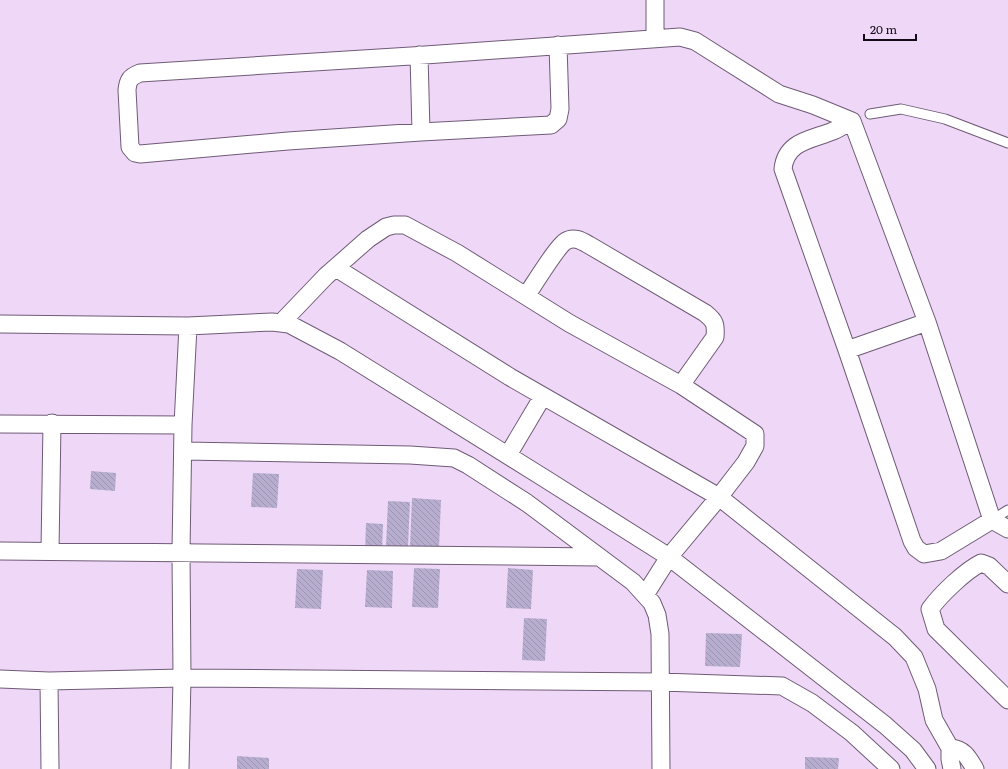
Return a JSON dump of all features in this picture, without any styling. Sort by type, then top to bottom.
[{"type":"street","points":[[655,0],[655,39]]},
{"type":"street","points":[[558,45],[560,108],[558,119],[551,125],[288,141],[140,154],[135,153],[130,147],[127,90],[128,81],[132,76],[140,73],[152,71],[680,37],[695,41],[780,94],[814,105],[852,121],[927,322],[992,520],[1008,529]]},
{"type":"street","points":[[418,55],[421,132]]},
{"type":"street","points":[[852,121],[834,131],[803,141],[795,146],[787,154],[783,169],[912,541],[916,548],[924,554],[941,551],[992,520]]},
{"type":"street","points":[[281,323],[326,276],[368,239],[386,227],[394,225],[405,226],[457,253],[569,323],[682,385],[755,434],[755,446],[746,462],[669,557],[645,595]]},
{"type":"street","points":[[526,296],[559,248],[566,241],[573,239],[581,240],[713,319],[716,327],[714,337],[682,385]]},
{"type":"street","points":[[336,268],[510,377],[719,497],[895,637],[914,657],[927,690],[934,720],[950,748],[952,769]]},
{"type":"street","points":[[0,324],[188,326],[272,322],[289,324],[340,351],[669,557],[885,725],[913,750],[928,769]]},
{"type":"street","points":[[847,350],[927,322]]},
{"type":"street","points":[[180,769],[182,678],[181,552],[188,326]]},
{"type":"street","points":[[508,455],[544,396]]},
{"type":"street","points":[[0,424],[184,425]]},
{"type":"street","points":[[50,551],[52,424]]},
{"type":"street","points":[[184,451],[410,455],[454,458],[468,465],[527,503],[633,582],[652,603],[657,615],[660,634],[661,769]]},
{"type":"street","points":[[0,551],[600,557]]},
{"type":"street","points":[[1008,584],[990,566],[981,563],[972,568],[936,601],[930,609],[936,629],[1008,700]]},
{"type":"street","points":[[0,679],[49,681],[182,678],[661,682],[782,686],[812,703],[852,733],[891,769]]},
{"type":"street","points":[[49,681],[50,769]]},
{"type":"street","points":[[950,748],[959,749],[971,762],[975,769]]},
{"type":"lane","points":[[870,114],[901,109],[945,119],[1008,143]]},
{"type":"lane","points":[[992,520],[1008,510]]},
{"type":"building","points":[[91,471],[116,473],[115,491],[90,489]]},
{"type":"building","points":[[253,473],[279,474],[277,508],[251,507]]},
{"type":"building","points":[[412,498],[441,500],[439,548],[410,547]]},
{"type":"building","points":[[388,501],[410,502],[408,547],[386,546]]},
{"type":"building","points":[[366,523],[383,524],[382,552],[365,551]]},
{"type":"building","points":[[414,568],[440,569],[438,608],[412,607]]},
{"type":"building","points":[[508,568],[533,570],[531,609],[506,608]]},
{"type":"building","points":[[297,569],[323,570],[321,609],[295,608]]},
{"type":"building","points":[[367,570],[393,571],[392,608],[365,607]]},
{"type":"building","points":[[524,618],[547,619],[545,661],[522,660]]},
{"type":"building","points":[[706,633],[742,634],[740,667],[705,666]]},
{"type":"building","points":[[237,756],[269,758],[269,769],[237,769]]},
{"type":"building","points":[[805,757],[839,758],[838,769],[805,769]]}]
